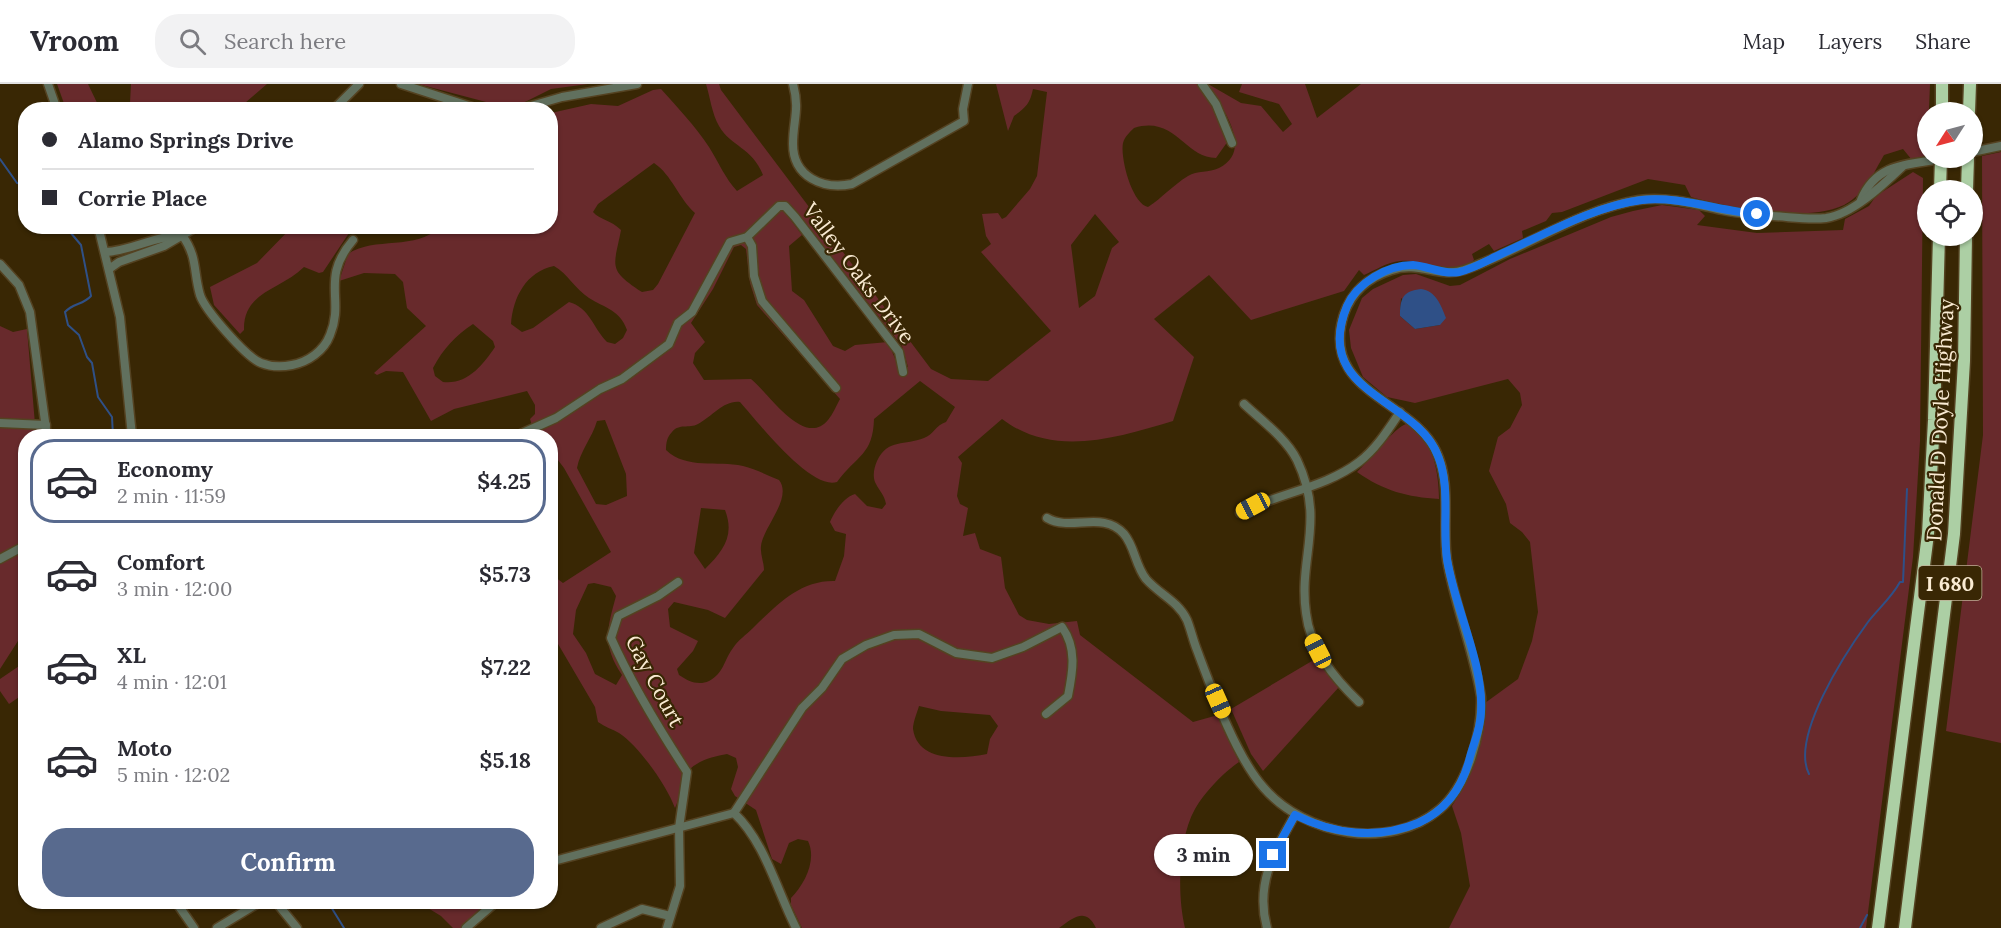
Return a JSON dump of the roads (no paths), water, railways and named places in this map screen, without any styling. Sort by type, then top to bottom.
[{"type":"highway","points":[[1942,84],[1942,102]]},
{"type":"highway","points":[[1969,102],[1970,84]]},
{"type":"highway","name":"Donald D Doyle Highway","points":[[1878,928],[1928,534],[1936,369],[1939,246]]},
{"type":"highway","name":"Donald D Doyle Highway","points":[[1905,928],[1953,545],[1964,361],[1966,246]]},
{"type":"street","points":[[48,84],[54,102]]},
{"type":"street","points":[[341,102],[359,84]]},
{"type":"street","points":[[401,84],[456,102]]},
{"type":"street","points":[[545,102],[637,84]]},
{"type":"street","points":[[793,84],[798,111],[792,144],[795,157],[803,172],[823,185],[839,186],[852,184],[964,121],[963,109],[968,84]]},
{"type":"street","points":[[1202,84],[1216,105],[1232,143]]},
{"type":"street","points":[[1983,150],[2001,146]]},
{"type":"street","points":[[1047,518],[1071,524],[1102,522],[1123,534],[1141,572],[1184,615],[1221,708],[1254,776],[1271,797],[1295,815],[1327,828],[1360,833],[1391,831],[1424,820],[1441,809],[1462,784],[1479,726],[1482,704],[1478,679],[1446,552],[1442,469],[1438,454],[1426,434],[1400,412],[1375,398],[1357,381],[1347,365],[1342,343],[1343,318],[1354,294],[1367,282],[1390,270],[1410,265],[1459,272],[1608,208],[1641,200],[1678,200],[1729,212],[1816,219],[1841,213],[1861,200],[1881,174],[1892,166],[1917,164]]},
{"type":"street","name":"Valley Oaks Drive","points":[[532,429],[556,418],[622,379],[669,344],[678,323],[692,312],[730,242],[747,237],[779,206],[785,206],[899,352],[903,372]]},
{"type":"street","points":[[100,234],[110,268],[125,360],[131,429]]},
{"type":"street","points":[[105,252],[116,252],[162,236],[182,235]]},
{"type":"street","points":[[182,235],[196,260],[200,295],[206,306],[241,347],[258,362],[285,367],[314,356],[330,336],[334,321],[336,267],[342,254],[353,240]]},
{"type":"street","points":[[110,268],[164,246],[182,235]]},
{"type":"street","points":[[747,237],[752,246],[754,276],[762,302],[836,388]]},
{"type":"street","points":[[0,264],[19,285],[30,312],[41,406],[46,429]]},
{"type":"street","points":[[1244,404],[1290,448],[1307,487],[1312,517],[1306,615],[1312,639],[1326,664],[1359,702]]},
{"type":"street","points":[[1240,513],[1267,499],[1307,487],[1359,462],[1377,445],[1400,412]]},
{"type":"street","points":[[0,423],[46,425]]},
{"type":"street","points":[[0,559],[18,549]]},
{"type":"street","name":"Gay Court","points":[[667,928],[680,886],[679,828],[687,772],[636,693],[611,638],[618,616],[658,597],[678,582]]},
{"type":"street","points":[[558,860],[734,813],[802,708],[822,688],[842,659],[866,645],[894,635],[919,634],[956,653],[992,658],[1023,647],[1062,627],[1071,640],[1073,672],[1068,696],[1046,714]]},
{"type":"street","points":[[734,813],[746,824],[757,844],[796,928]]},
{"type":"street","points":[[1267,928],[1262,906],[1264,882],[1273,855],[1295,815]]},
{"type":"street","points":[[181,909],[194,928]]},
{"type":"street","points":[[217,928],[248,909]]},
{"type":"street","points":[[282,909],[297,928]]},
{"type":"street","points":[[466,928],[488,909]]},
{"type":"street","points":[[602,928],[642,909],[670,916]]},
{"type":"water","points":[[1421,289],[1431,293],[1440,304],[1446,318],[1440,325],[1415,329],[1400,316],[1404,296]]},
{"type":"waterway","points":[[0,159],[18,183]]},
{"type":"waterway","points":[[72,234],[81,245],[91,296],[65,312],[68,325],[79,335],[87,357],[92,363],[98,397],[112,417],[113,429]]},
{"type":"waterway","points":[[1809,774],[1805,758],[1807,739],[1823,695],[1858,636],[1900,582],[1903,582],[1907,489]]},
{"type":"waterway","points":[[332,909],[344,928]]},
{"type":"waterway","points":[[1860,928],[1867,915]]}]
